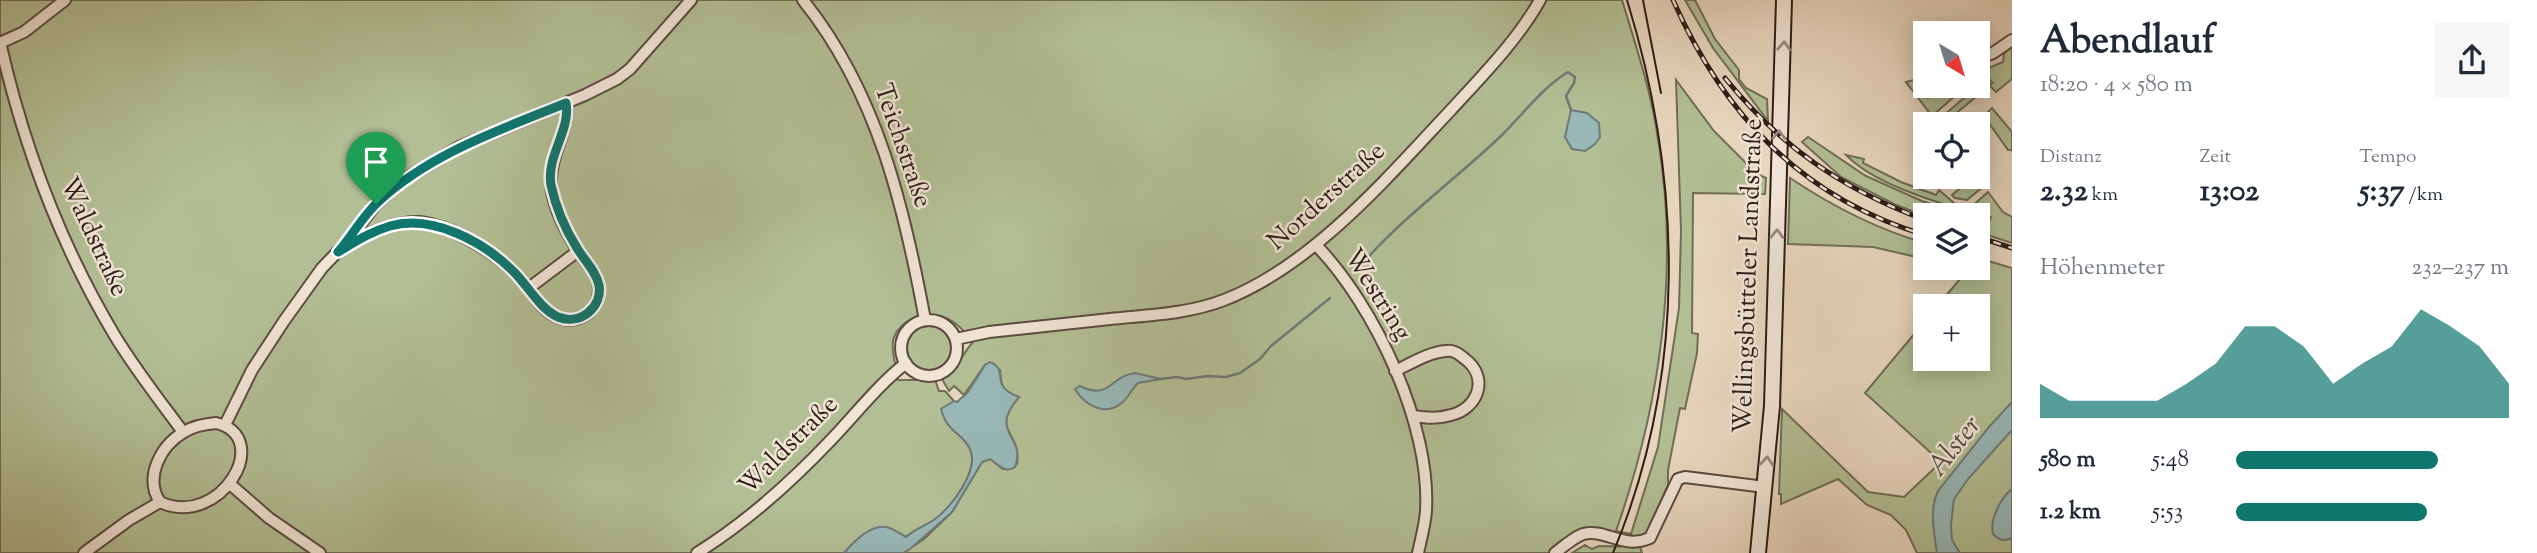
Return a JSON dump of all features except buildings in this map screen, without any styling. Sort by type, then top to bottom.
[{"type":"main road","name":"Wellingsbütteler Landstraße","points":[[1758,553],[1772,406],[1784,0]]},
{"type":"street","points":[[0,42],[24,32],[65,0]]},
{"type":"street","points":[[225,425],[235,400],[266,347],[322,268],[376,204],[412,174],[459,147],[617,79],[630,69],[691,0]]},
{"type":"street","name":"Teichstraße","points":[[803,0],[834,44],[867,103],[898,194],[925,320]]},
{"type":"street","name":"Norderstraße","points":[[956,338],[989,331],[1189,311],[1226,299],[1264,280],[1316,245],[1382,183],[1467,92],[1515,36],[1540,0]]},
{"type":"street","points":[[1990,53],[2012,40]]},
{"type":"street","name":"Waldstraße","points":[[0,42],[32,156],[85,279],[125,352],[183,432]]},
{"type":"street","points":[[338,252],[359,238],[391,226],[419,222],[439,227],[486,250],[512,270],[544,307],[559,317],[575,319],[588,313],[597,300],[599,289],[596,276],[578,251],[555,204],[551,180],[558,140],[568,111],[566,103]]},
{"type":"street","name":"Westring","points":[[1316,245],[1339,270],[1387,352],[1413,415],[1423,466],[1426,512],[1418,553]]},
{"type":"street","points":[[529,288],[578,251]]},
{"type":"street","points":[[925,320],[946,324],[956,338],[957,356],[953,364],[939,374],[924,376],[911,369],[901,351],[904,335],[913,325],[925,320]]},
{"type":"street","name":"Westring","points":[[1395,371],[1446,351],[1458,353],[1471,363],[1478,374],[1478,394],[1473,403],[1455,415],[1434,419],[1413,415]]},
{"type":"street","name":"Waldstraße","points":[[697,553],[770,500],[832,439],[877,389],[906,363]]},
{"type":"street","points":[[202,425],[225,425],[238,440],[240,456],[236,477],[216,496],[195,505],[175,507],[160,502],[153,487],[155,470],[168,446],[183,432],[202,425]]},
{"type":"street","points":[[1555,553],[1574,538],[1586,533],[1601,534],[1613,540],[1627,542],[1650,538],[1678,479],[1685,477],[1765,487]]},
{"type":"street","points":[[230,484],[270,518],[320,553]]},
{"type":"street","points":[[84,553],[136,515],[160,502]]},
{"type":"green space","points":[[0,0],[1622,0],[1643,69],[1655,121],[1664,188],[1667,238],[1662,337],[1654,387],[1644,435],[1616,531],[1631,534],[1658,447],[1679,308],[1681,231],[1676,80],[1714,131],[1757,174],[1766,178],[1765,194],[1693,193],[1692,333],[1698,334],[1697,353],[1685,409],[1680,408],[1668,470],[1668,485],[1646,534],[1636,538],[1573,536],[1550,553],[903,553],[924,539],[952,512],[982,462],[990,459],[1003,469],[1017,464],[1017,453],[1007,418],[1019,397],[1004,388],[1000,370],[985,365],[964,395],[954,386],[949,391],[942,379],[956,367],[973,342],[952,321],[932,315],[915,318],[896,333],[893,350],[898,380],[935,380],[939,391],[945,391],[954,401],[942,409],[947,423],[970,449],[972,458],[967,478],[948,507],[931,522],[906,537],[887,530],[872,530],[844,553],[0,553]]},
{"type":"green space","points":[[1685,0],[1695,0],[1715,39],[1739,70],[1739,79],[1746,88],[1767,99],[1768,121],[1713,48]]},
{"type":"green space","points":[[2012,45],[2012,79],[1996,92],[1990,86],[1993,83],[1990,80],[1990,67],[2003,62],[2004,53]]},
{"type":"green space","points":[[1913,80],[1913,91],[1906,82]]},
{"type":"green space","points":[[1918,98],[1953,98],[1937,112],[1929,112]]},
{"type":"green space","points":[[1964,98],[1975,98],[1958,112],[1948,112]]},
{"type":"green space","points":[[1992,108],[2012,132],[2012,150],[2008,150],[1990,124],[1988,112]]},
{"type":"green space","points":[[1808,137],[1866,176],[1928,203],[1913,203],[1913,211],[1894,204],[1841,177],[1802,142]]},
{"type":"green space","points":[[1846,155],[1864,159],[1863,163],[1913,186],[1913,189],[1936,195],[1939,190],[1954,203],[1942,203],[1916,195],[1857,165]]},
{"type":"green space","points":[[1790,178],[1855,216],[1913,239],[1913,256],[1873,247],[1788,244]]},
{"type":"green space","points":[[1959,189],[1980,189],[1967,200],[1952,195]]},
{"type":"green space","points":[[1988,192],[2003,212],[2012,217],[2012,243],[1990,236],[1990,203],[1976,203]]},
{"type":"green space","points":[[1990,262],[2012,268],[2012,553],[1917,553],[1906,530],[1891,515],[1867,505],[1838,479],[1781,504],[1779,494],[1782,409],[1868,492],[1904,497],[1941,462],[1865,393],[1913,335],[1913,371],[1990,371],[1990,294],[1947,294],[1959,280],[1990,280]]},
{"type":"green space","points":[[929,326],[938,327],[945,332],[950,339],[950,357],[945,364],[938,369],[929,370],[920,369],[913,364],[908,357],[907,348],[908,339],[913,332],[920,327]]},
{"type":"green space","points":[[1585,545],[1592,549],[1599,546],[1640,547],[1642,553],[1572,553]]},
{"type":"water","points":[[1571,110],[1587,113],[1599,123],[1600,137],[1585,151],[1572,149],[1565,137]]},
{"type":"water","points":[[990,362],[999,370],[1004,388],[1019,397],[1010,409],[1007,419],[1007,427],[1016,448],[1015,467],[1005,469],[990,459],[982,462],[952,512],[903,553],[844,553],[862,535],[880,527],[886,527],[906,537],[934,520],[955,498],[967,478],[972,458],[967,443],[947,423],[941,409],[954,401],[957,402],[968,392],[985,365]]},
{"type":"water","points":[[1135,373],[1161,379],[1138,383],[1123,402],[1110,409],[1090,405],[1075,389],[1080,386],[1098,391]]},
{"type":"water","points":[[2012,402],[2012,430],[1968,479],[1954,499],[1952,540],[1960,553],[1937,553],[1933,513],[1938,491]]},
{"type":"water","points":[[2012,489],[2012,538],[2002,540],[1993,534],[1994,516],[2000,503]]},
{"type":"waterway","points":[[1361,268],[1378,246],[1502,135],[1550,85],[1568,72],[1575,77],[1566,96],[1571,110]]},
{"type":"waterway","points":[[1161,379],[1226,377],[1240,373],[1330,298]]},
{"type":"tram line","points":[[1613,553],[1637,486],[1654,418],[1665,348],[1669,278],[1667,208],[1659,138],[1646,69],[1627,0]]},
{"type":"tram line","points":[[1643,0],[1661,93]]},
{"type":"railway","points":[[1673,0],[1693,42],[1717,80],[1743,115],[1772,147],[1805,175],[1841,199],[1881,219],[1913,231]]},
{"type":"railway","points":[[1725,78],[1768,125],[1815,163],[1840,180],[1913,215]]},
{"type":"railway","points":[[1990,241],[2012,248]]},
{"type":"route","points":[[566,103],[568,111],[558,140],[551,180],[555,204],[567,230],[596,276],[599,295],[595,306],[582,317],[575,319],[569,320],[554,315],[512,270],[486,250],[439,227],[419,222],[391,226],[359,238],[338,252],[376,204],[403,180],[459,147],[566,103]]},
{"type":"water label","name":"Alster","points":[[1955,447]]}]
